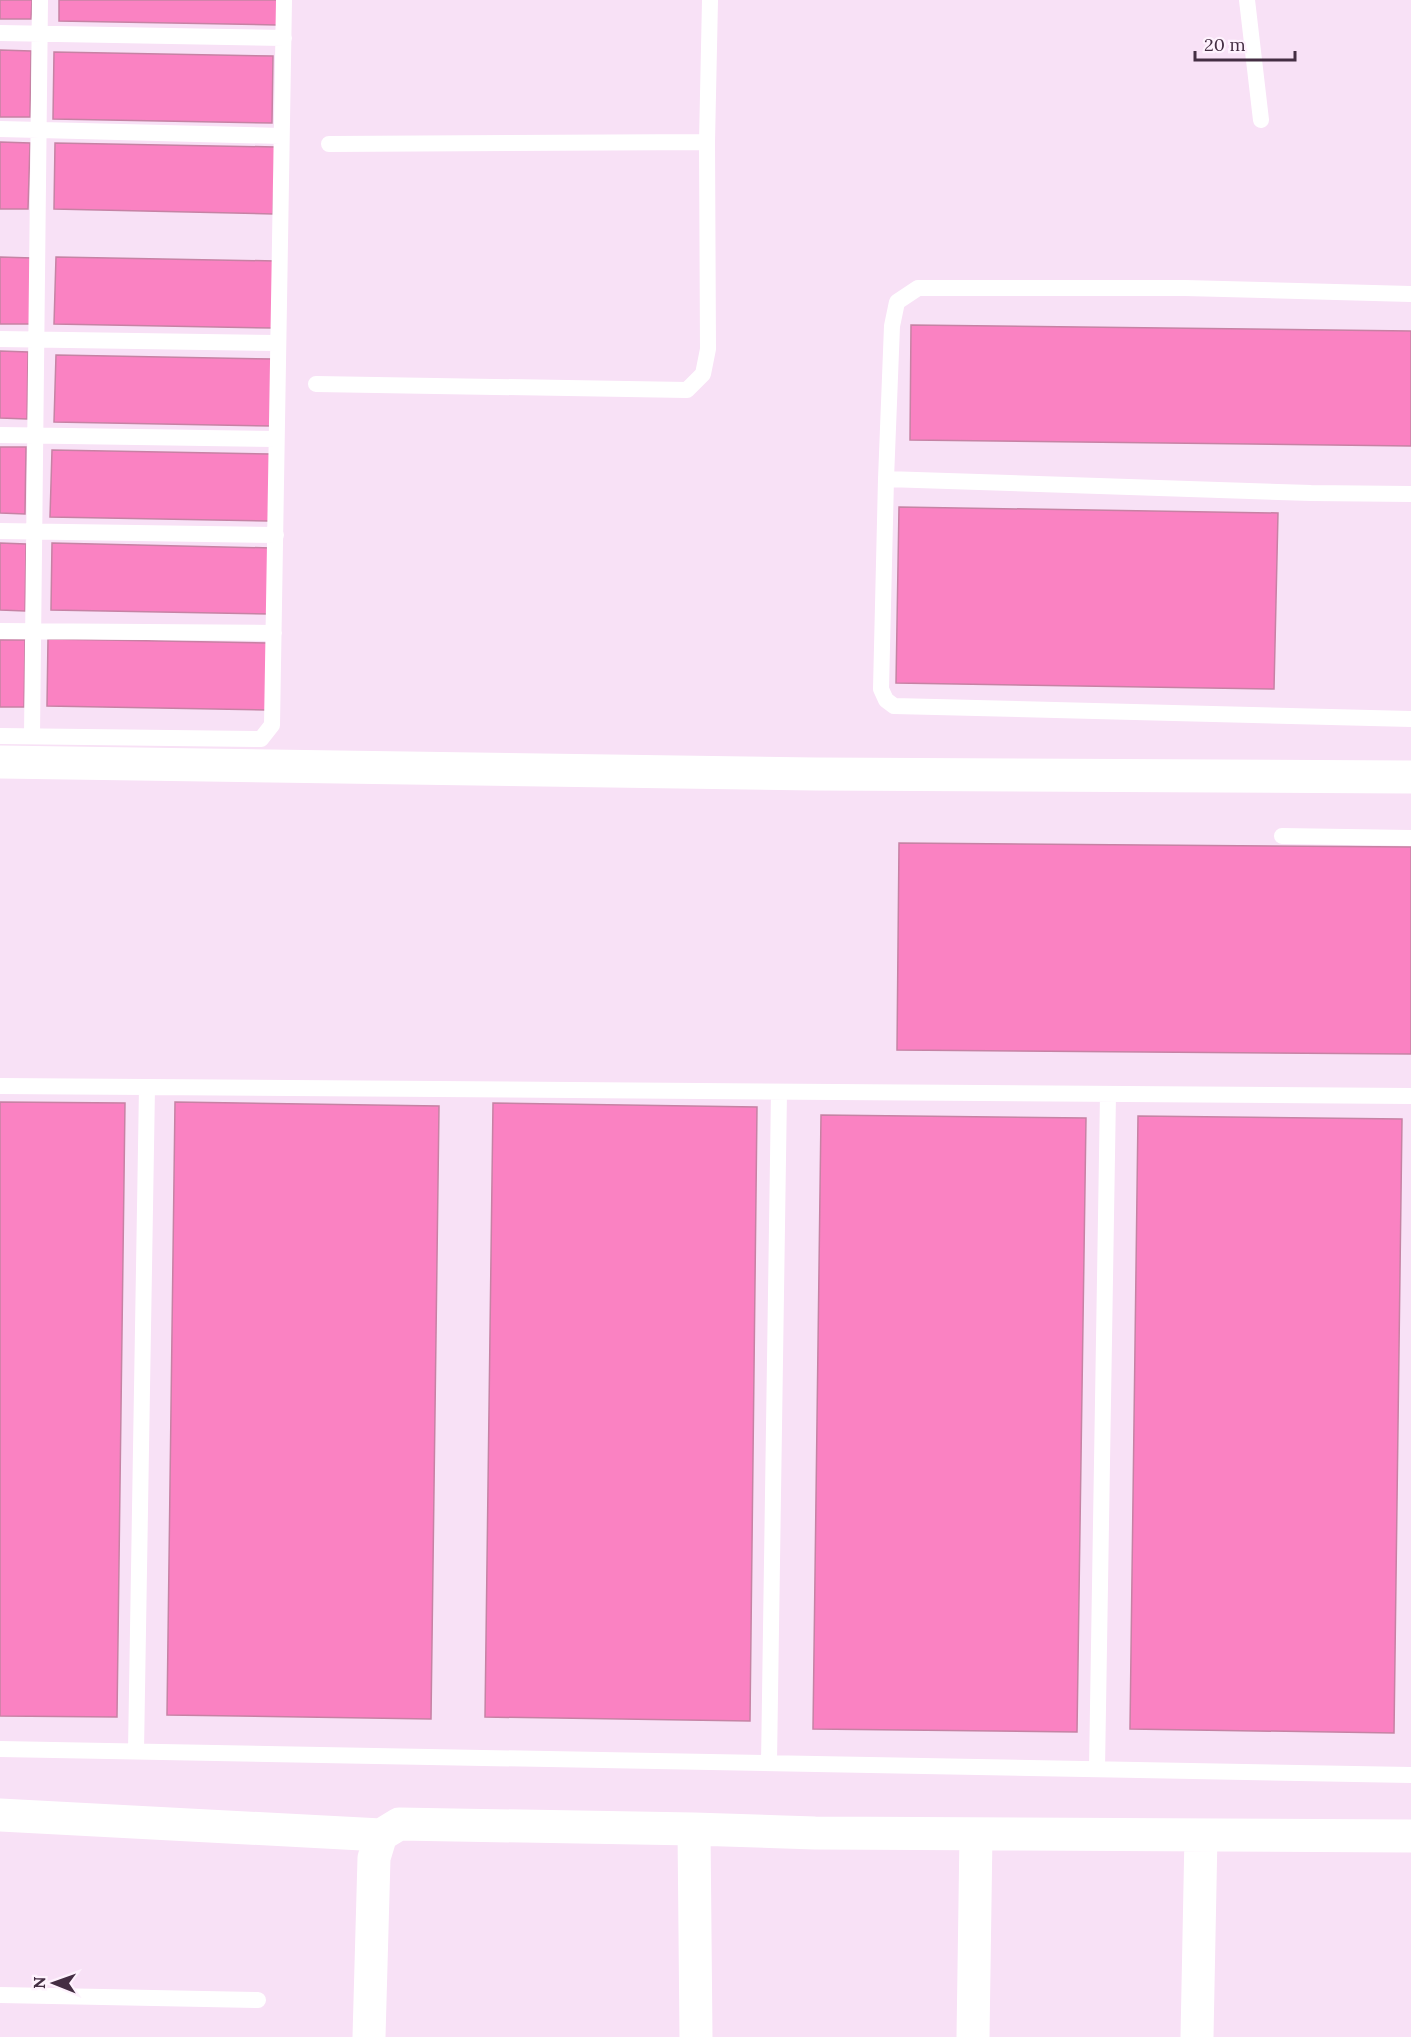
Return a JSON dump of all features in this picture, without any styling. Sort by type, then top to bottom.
[{"type":"street","points":[[0,762],[815,774],[1411,777]]},
{"type":"street","points":[[0,1815],[381,1835],[399,1824],[815,1833],[1411,1836]]},
{"type":"street","points":[[694,1829],[696,2037]]},
{"type":"street","points":[[974,2037],[976,1834]]},
{"type":"street","points":[[369,2037],[374,1858],[381,1835]]},
{"type":"street","points":[[1197,2037],[1201,1835]]},
{"type":"lane","points":[[32,736],[39,0]]},
{"type":"lane","points":[[0,736],[261,739],[272,725],[284,0]]},
{"type":"lane","points":[[316,384],[687,390],[703,374],[708,349],[707,142],[710,0]]},
{"type":"lane","points":[[1247,0],[1262,120]]},
{"type":"lane","points":[[0,33],[284,38]]},
{"type":"lane","points":[[0,129],[281,136]]},
{"type":"lane","points":[[329,144],[707,142]]},
{"type":"lane","points":[[1411,294],[1185,288],[918,288],[897,302],[892,326],[881,690],[886,700],[894,706],[1411,719]]},
{"type":"lane","points":[[0,339],[278,343]]},
{"type":"lane","points":[[0,435],[276,440]]},
{"type":"lane","points":[[886,479],[1311,493],[1411,494]]},
{"type":"lane","points":[[0,531],[276,535]]},
{"type":"lane","points":[[0,631],[274,633]]},
{"type":"lane","points":[[1282,836],[1411,838]]},
{"type":"lane","points":[[0,1086],[1411,1096]]},
{"type":"lane","points":[[136,1751],[147,1087]]},
{"type":"lane","points":[[769,1763],[779,1092]]},
{"type":"lane","points":[[1097,1769],[1108,1094]]},
{"type":"lane","points":[[0,1749],[1411,1775]]},
{"type":"lane","points":[[0,1995],[258,2000]]},
{"type":"building","points":[[0,0],[32,0],[31,19],[0,19]]},
{"type":"building","points":[[59,0],[278,0],[277,25],[59,21]]},
{"type":"building","points":[[0,50],[31,51],[30,117],[0,117]]},
{"type":"building","points":[[54,52],[273,56],[272,123],[53,119]]},
{"type":"building","points":[[0,142],[30,143],[28,209],[0,209]]},
{"type":"building","points":[[55,143],[275,147],[273,214],[54,209]]},
{"type":"building","points":[[0,257],[32,258],[30,324],[0,324]]},
{"type":"building","points":[[56,257],[275,261],[273,328],[54,324]]},
{"type":"building","points":[[911,325],[1411,331],[1411,446],[910,440]]},
{"type":"building","points":[[0,351],[28,352],[27,419],[0,418]]},
{"type":"building","points":[[56,355],[274,359],[273,426],[54,422]]},
{"type":"building","points":[[0,447],[26,447],[25,514],[0,513]]},
{"type":"building","points":[[52,450],[270,454],[269,521],[50,517]]},
{"type":"building","points":[[899,507],[1278,513],[1274,689],[896,683]]},
{"type":"building","points":[[0,543],[26,544],[25,611],[0,610]]},
{"type":"building","points":[[52,543],[271,548],[270,614],[51,610]]},
{"type":"building","points":[[48,639],[267,643],[266,710],[47,706]]},
{"type":"building","points":[[0,640],[25,640],[24,707],[0,707]]},
{"type":"building","points":[[899,843],[1411,847],[1411,1054],[897,1050]]},
{"type":"building","points":[[0,1102],[125,1103],[117,1717],[0,1716]]},
{"type":"building","points":[[175,1102],[439,1106],[431,1719],[167,1715]]},
{"type":"building","points":[[493,1103],[757,1107],[750,1721],[485,1717]]},
{"type":"building","points":[[821,1115],[1086,1118],[1077,1732],[813,1729]]},
{"type":"building","points":[[1138,1116],[1402,1119],[1394,1733],[1130,1729]]}]
